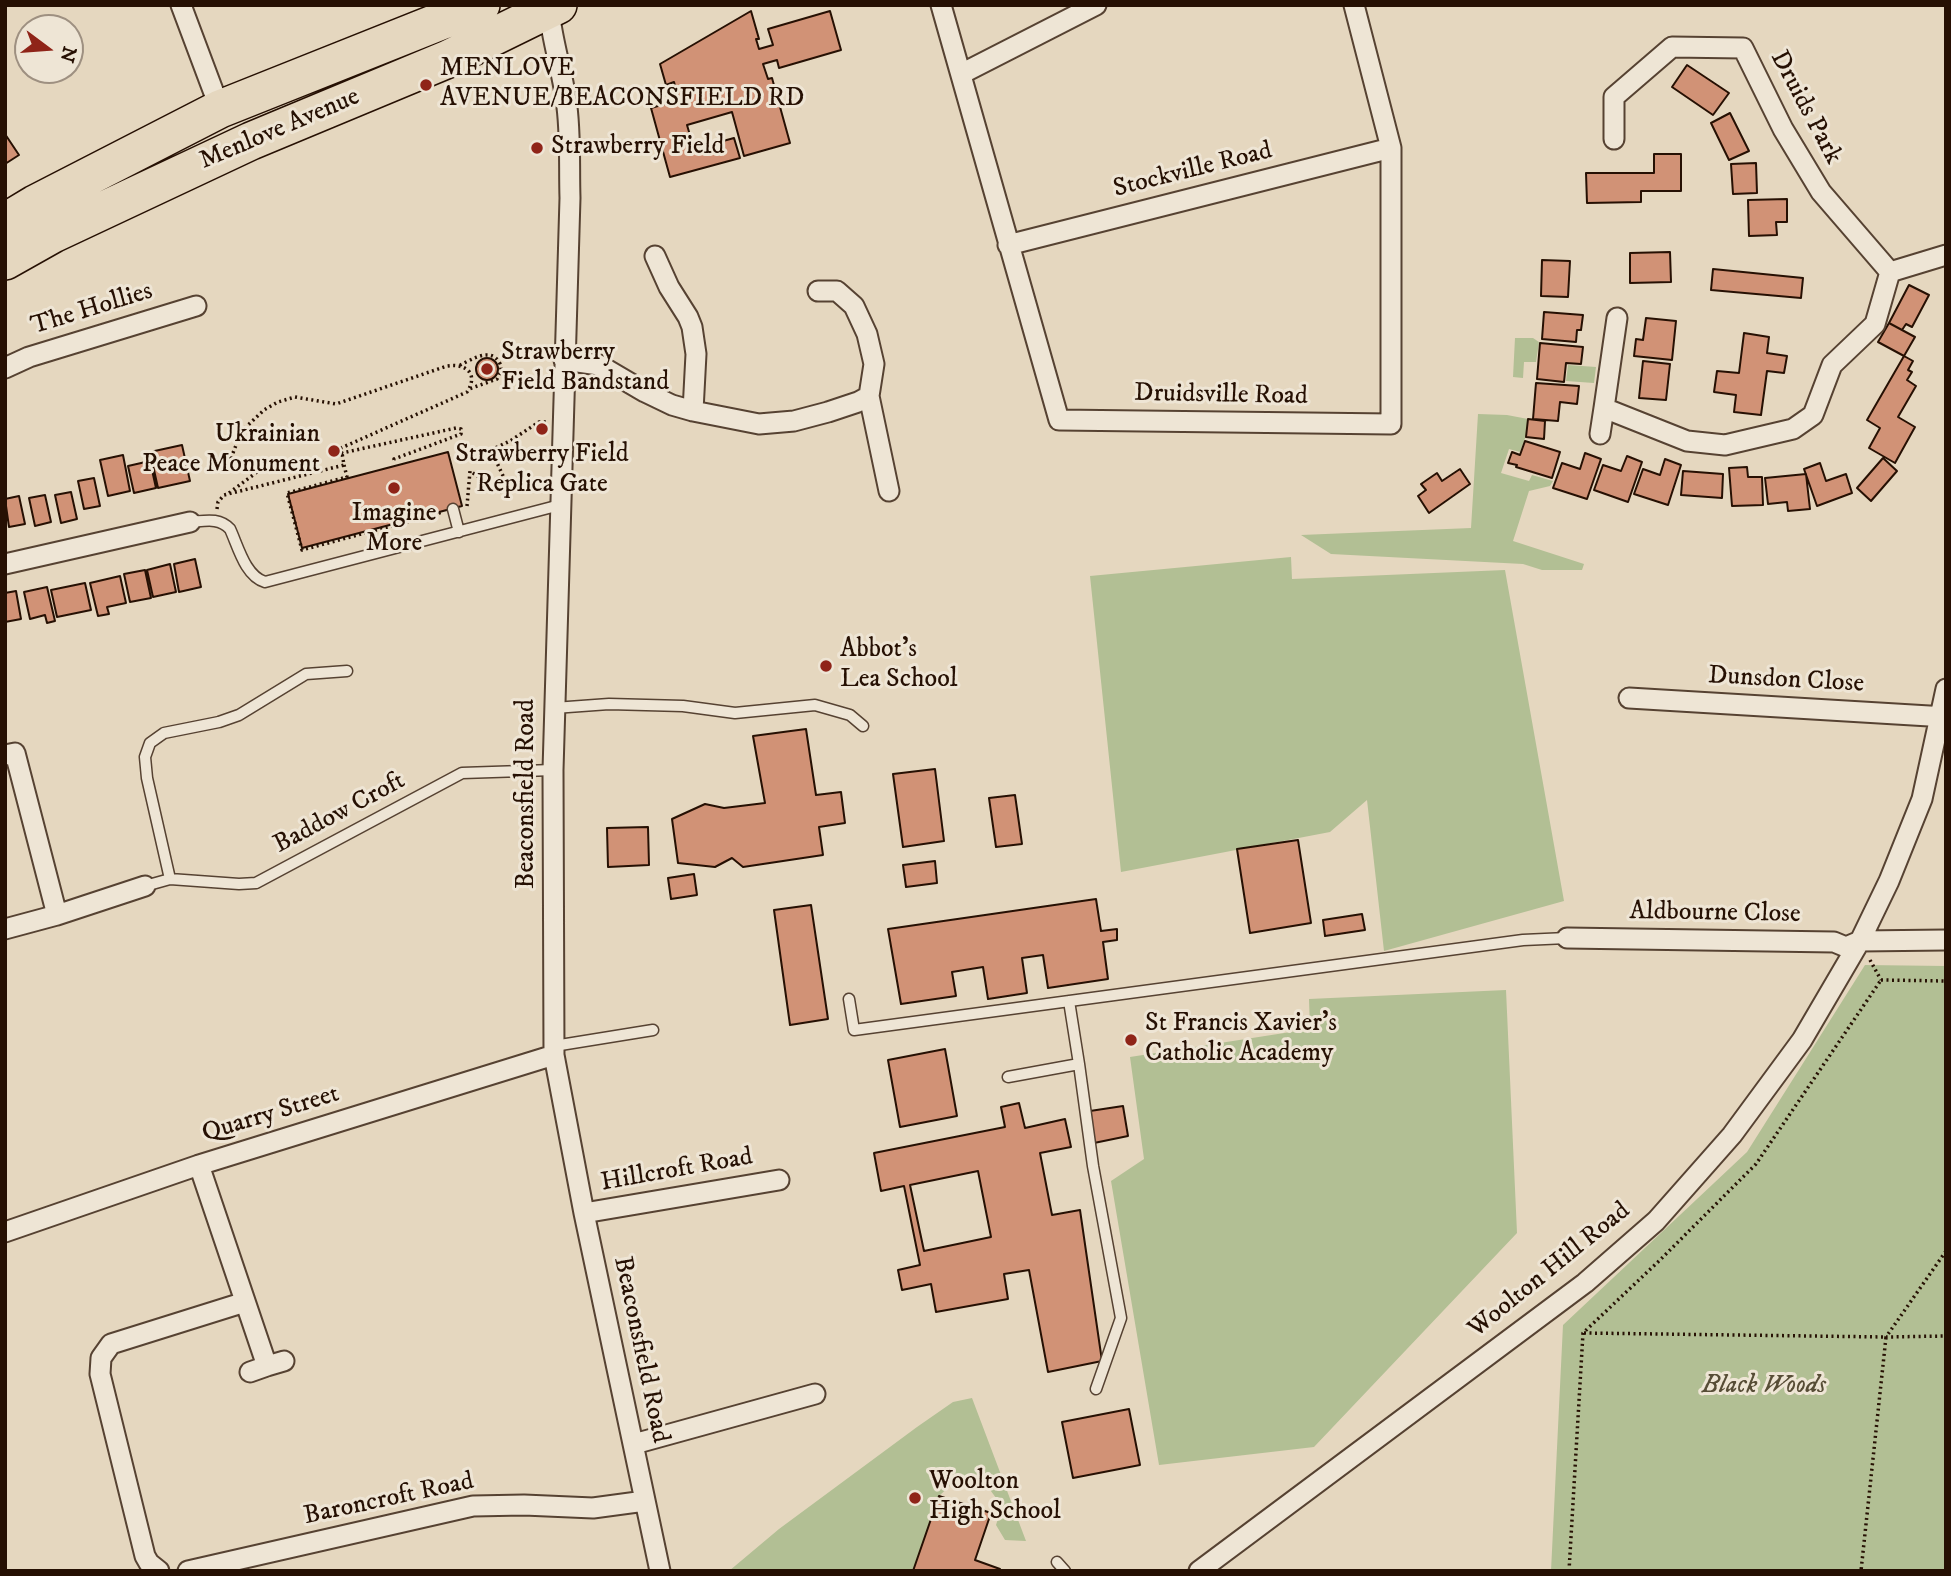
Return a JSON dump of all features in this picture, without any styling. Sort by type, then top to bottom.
[{"type":"highway","name":"Menlove Avenue","points":[[5,222],[220,109],[481,5]]},
{"type":"highway","name":"Menlove Avenue","points":[[5,261],[52,234],[251,141],[448,59],[549,6]]},
{"type":"street","points":[[181,5],[220,109]]},
{"type":"street","name":"Druidsville Road","points":[[940,5],[1059,420],[1391,424],[1391,148],[1354,5]]},
{"type":"street","points":[[961,74],[1096,5]]},
{"type":"street","name":"Beaconsfield Road","points":[[549,6],[552,39],[567,104],[570,198],[554,708],[554,1051],[584,1213],[660,1571]]},
{"type":"street","name":"Druids Park","points":[[1614,139],[1614,97],[1672,47],[1743,48],[1783,129],[1821,192],[1890,272]]},
{"type":"street","name":"Stockville Road","points":[[1008,245],[1391,148]]},
{"type":"street","points":[[655,256],[692,327],[696,354],[693,411]]},
{"type":"street","points":[[1604,408],[1687,441],[1726,445],[1793,429],[1813,415],[1832,365],[1875,324],[1890,272],[1946,256]]},
{"type":"street","points":[[818,291],[837,291],[854,306],[867,334],[874,364],[869,396],[889,491]]},
{"type":"street","name":"The Hollies","points":[[5,368],[29,357],[196,306]]},
{"type":"street","points":[[1600,434],[1617,318]]},
{"type":"street","points":[[564,360],[599,365],[672,405],[758,424],[794,421],[838,409],[869,396]]},
{"type":"street","points":[[5,564],[190,522]]},
{"type":"street","name":"Woolton Hill Road","points":[[1199,1571],[1585,1283],[1656,1221],[1732,1135],[1802,1040],[1860,941],[1889,881],[1922,799],[1943,717],[1946,689]]},
{"type":"street","name":"Dunsdon Close","points":[[1629,698],[1943,717]]},
{"type":"street","points":[[5,755],[15,753],[57,915]]},
{"type":"street","points":[[5,929],[145,886]]},
{"type":"street","name":"Aldbourne Close","points":[[1567,938],[1834,942],[1846,947],[1860,941],[1946,940]]},
{"type":"street","name":"Quarry Street","points":[[5,1232],[199,1165],[554,1051]]},
{"type":"street","points":[[199,1165],[267,1366]]},
{"type":"street","name":"Hillcroft Road","points":[[584,1213],[779,1180]]},
{"type":"street","points":[[159,1571],[145,1556],[100,1374],[101,1358],[111,1344],[245,1302]]},
{"type":"street","points":[[634,1444],[815,1394]]},
{"type":"street","name":"Baroncroft Road","points":[[188,1571],[473,1506],[593,1508],[645,1502]]},
{"type":"lane","points":[[190,522],[218,520],[230,528],[253,576],[265,582],[560,505]]},
{"type":"lane","points":[[453,509],[459,532]]},
{"type":"lane","points":[[170,879],[147,778],[145,757],[150,743],[164,733],[219,722],[239,715],[306,674],[347,671]]},
{"type":"lane","points":[[554,708],[609,704],[682,706],[736,713],[815,705],[850,715],[863,726]]},
{"type":"lane","name":"Baddow Croft","points":[[145,886],[170,879],[256,883],[462,773],[553,770]]},
{"type":"lane","points":[[849,999],[854,1030],[1523,940],[1567,938]]},
{"type":"lane","points":[[1069,1001],[1093,1166],[1121,1318],[1096,1389]]},
{"type":"lane","points":[[554,1051],[653,1030]]},
{"type":"lane","points":[[1007,1077],[1079,1064]]},
{"type":"lane","points":[[1057,1562],[1065,1571]]},
{"type":"path","points":[[229,493],[265,466],[261,461],[234,462],[231,458],[246,427],[278,402],[295,397],[336,404],[487,355],[496,358],[500,364],[501,371],[497,379],[469,389],[341,448],[347,477],[286,493],[302,550],[467,505],[470,471],[509,497],[510,491],[493,449],[510,442],[539,422],[562,424]]},
{"type":"path","points":[[459,365],[464,366],[470,374],[469,389]]},
{"type":"path","points":[[342,453],[461,429],[461,435],[394,459],[395,463]]},
{"type":"path","points":[[218,520],[218,502],[223,495],[344,465]]},
{"type":"path","points":[[1569,1571],[1583,1333],[1756,1164],[1881,980],[1946,981]]},
{"type":"path","points":[[1861,1571],[1886,1338],[1946,1251]]},
{"type":"path","points":[[1583,1333],[1886,1338],[1946,1336]]},
{"type":"green space","points":[[1515,338],[1533,338],[1539,342],[1536,362],[1524,362],[1523,378],[1513,377]]},
{"type":"green space","points":[[1568,365],[1596,367],[1594,383],[1566,381]]},
{"type":"green space","points":[[1478,414],[1528,419],[1520,452],[1509,449],[1501,473],[1529,481],[1532,475],[1553,481],[1550,486],[1529,491],[1513,541],[1584,564],[1582,570],[1542,570],[1523,564],[1331,554],[1301,535],[1471,528]]},
{"type":"green space","points":[[1291,557],[1292,579],[1505,570],[1564,901],[1384,951],[1367,800],[1330,832],[1121,872],[1090,576]]},
{"type":"green space","name":"Black Woods","points":[[1865,965],[1946,966],[1946,1571],[1551,1571],[1563,1325],[1747,1152]]},
{"type":"green space","points":[[1506,990],[1517,1233],[1314,1447],[1159,1465],[1111,1181],[1144,1159],[1130,1057],[1310,1029],[1309,999]]},
{"type":"green space","name":"Woolton High School","points":[[972,1398],[1026,1541],[1005,1540],[996,1525],[1002,1506],[982,1479],[968,1485],[953,1483],[939,1496],[913,1571],[729,1571],[779,1529],[917,1427],[953,1402]]},
{"type":"building","points":[[751,11],[759,49],[773,45],[768,29],[830,11],[841,50],[779,68],[777,60],[763,64],[768,79],[772,78],[790,143],[744,156],[732,112],[687,125],[694,149],[734,138],[740,158],[670,177],[651,108],[679,100],[674,82],[666,85],[660,64]]},
{"type":"building","points":[[1687,65],[1729,93],[1713,115],[1672,87]]},
{"type":"building","points":[[1730,113],[1749,151],[1729,160],[1711,123]]},
{"type":"building","points":[[5,134],[19,155],[5,164]]},
{"type":"building","points":[[1654,154],[1681,154],[1681,191],[1641,191],[1641,202],[1587,203],[1586,173],[1654,173]]},
{"type":"building","points":[[1756,163],[1757,193],[1733,194],[1731,164]]},
{"type":"building","points":[[1787,199],[1787,222],[1776,222],[1777,235],[1749,236],[1748,200]]},
{"type":"building","points":[[1670,252],[1671,282],[1630,283],[1630,253]]},
{"type":"building","points":[[1542,260],[1570,261],[1568,297],[1541,296]]},
{"type":"building","points":[[1713,269],[1803,278],[1801,298],[1711,290]]},
{"type":"building","points":[[1909,285],[1929,295],[1912,327],[1906,324],[1902,330],[1889,323]]},
{"type":"building","points":[[1544,312],[1583,315],[1576,342],[1542,339]]},
{"type":"building","points":[[1646,318],[1676,321],[1672,360],[1634,356],[1636,339],[1643,340]]},
{"type":"building","points":[[1889,323],[1915,337],[1904,356],[1878,342]]},
{"type":"building","points":[[1744,333],[1769,337],[1767,353],[1787,356],[1784,373],[1767,371],[1761,415],[1734,412],[1736,395],[1714,392],[1717,371],[1739,373]]},
{"type":"building","points":[[1540,343],[1583,347],[1581,364],[1566,363],[1564,382],[1537,379]]},
{"type":"building","points":[[1904,356],[1913,361],[1908,370],[1912,372],[1907,380],[1916,386],[1898,417],[1915,427],[1895,463],[1869,448],[1880,428],[1867,420]]},
{"type":"building","name":"Strawberry Field Bandstand","points":[[483,358],[491,358],[498,365],[498,373],[491,380],[483,380],[476,373],[476,365]]},
{"type":"building","points":[[1643,361],[1670,364],[1666,400],[1639,398]]},
{"type":"building","points":[[1536,383],[1579,386],[1577,404],[1560,402],[1558,421],[1533,419]]},
{"type":"building","points":[[1528,419],[1545,421],[1544,439],[1526,437]]},
{"type":"building","points":[[1525,441],[1560,452],[1552,478],[1508,463],[1512,452],[1520,455]]},
{"type":"building","points":[[182,445],[190,481],[158,488],[150,452]]},
{"type":"building","points":[[448,452],[462,506],[302,548],[288,494]]},
{"type":"building","points":[[1585,453],[1601,459],[1587,499],[1553,488],[1562,463],[1580,469]]},
{"type":"building","points":[[123,455],[130,491],[108,496],[100,460]]},
{"type":"building","points":[[1627,456],[1642,462],[1628,502],[1594,490],[1603,465],[1621,471]]},
{"type":"building","points":[[1883,458],[1897,471],[1871,501],[1857,488]]},
{"type":"building","points":[[1665,459],[1681,465],[1668,505],[1634,494],[1643,469],[1660,475]]},
{"type":"building","points":[[150,461],[156,488],[134,493],[128,466]]},
{"type":"building","points":[[1820,463],[1826,481],[1846,474],[1852,493],[1817,506],[1804,469]]},
{"type":"building","points":[[1747,467],[1748,477],[1762,477],[1763,505],[1732,506],[1729,468]]},
{"type":"building","points":[[1460,469],[1470,484],[1429,513],[1418,496],[1426,490],[1421,484],[1437,473],[1442,481]]},
{"type":"building","points":[[1683,471],[1723,474],[1722,498],[1681,495]]},
{"type":"building","points":[[1806,474],[1810,509],[1788,511],[1787,502],[1768,504],[1765,478]]},
{"type":"building","points":[[94,478],[100,506],[84,509],[78,481]]},
{"type":"building","points":[[71,492],[77,519],[61,523],[55,495]]},
{"type":"building","points":[[45,495],[51,522],[35,526],[29,498]]},
{"type":"building","points":[[19,496],[25,524],[9,527],[5,499]]},
{"type":"building","points":[[195,559],[201,587],[179,592],[174,564]]},
{"type":"building","points":[[170,564],[176,592],[153,597],[147,570]]},
{"type":"building","points":[[145,570],[151,598],[130,602],[124,574]]},
{"type":"building","points":[[120,576],[126,603],[107,607],[109,614],[98,616],[90,583]]},
{"type":"building","points":[[85,583],[91,610],[57,617],[51,590]]},
{"type":"building","points":[[47,587],[55,621],[47,623],[45,615],[30,619],[24,592]]},
{"type":"building","points":[[16,591],[21,619],[5,622],[5,593]]},
{"type":"building","points":[[806,729],[816,795],[841,792],[845,823],[819,827],[823,855],[743,867],[732,858],[715,867],[678,863],[672,819],[705,804],[724,808],[765,803],[753,736]]},
{"type":"building","points":[[935,769],[944,841],[903,847],[893,774]]},
{"type":"building","points":[[1015,795],[1022,844],[996,847],[989,798]]},
{"type":"building","points":[[648,827],[649,865],[608,867],[607,828]]},
{"type":"building","points":[[1298,840],[1311,923],[1250,933],[1237,849]]},
{"type":"building","points":[[935,861],[937,883],[906,887],[903,865]]},
{"type":"building","points":[[694,874],[697,895],[671,899],[668,878]]},
{"type":"building","points":[[1096,899],[1101,931],[1117,929],[1117,940],[1103,942],[1108,979],[1048,988],[1043,955],[1022,958],[1027,993],[988,999],[983,967],[952,972],[956,996],[901,1004],[888,929]]},
{"type":"building","points":[[811,905],[828,1019],[790,1025],[774,910]]},
{"type":"building","points":[[1362,914],[1365,930],[1325,936],[1323,920]]},
{"type":"building","points":[[945,1049],[957,1116],[900,1127],[888,1060]]},
{"type":"building","points":[[1019,1103],[1025,1128],[1065,1119],[1071,1147],[1040,1153],[1052,1215],[1080,1210],[1102,1361],[1048,1372],[1029,1270],[1004,1274],[1008,1299],[936,1312],[931,1284],[902,1290],[898,1270],[920,1265],[904,1186],[881,1191],[874,1153],[1005,1127],[1001,1107]],"holes":[[[978,1171],[991,1237],[924,1251],[910,1185]]]},
{"type":"building","points":[[1123,1106],[1128,1136],[1094,1143],[1090,1111]]},
{"type":"building","points":[[1129,1409],[1140,1465],[1073,1478],[1062,1422]]},
{"type":"building","points":[[939,1496],[991,1513],[975,1560],[1000,1569],[999,1571],[913,1571]]},
{"type":"place","name":"MENLOVE AVENUE/BEACONSFIELD RD","points":[[426,85]]},
{"type":"place","name":"Strawberry Field","points":[[537,148]]},
{"type":"place","name":"Strawberry Field Bandstand","points":[[487,369]]},
{"type":"place","name":"Strawberry Field Replica Gate","points":[[542,429]]},
{"type":"place","name":"Ukrainian Peace Monument","points":[[334,451]]},
{"type":"place","name":"Imagine More","points":[[394,488]]},
{"type":"place","name":"Abbot's Lea School","points":[[826,666]]},
{"type":"place","name":"St Francis Xavier's Catholic Academy","points":[[1131,1040]]},
{"type":"place","name":"Woolton High School","points":[[915,1498]]}]
